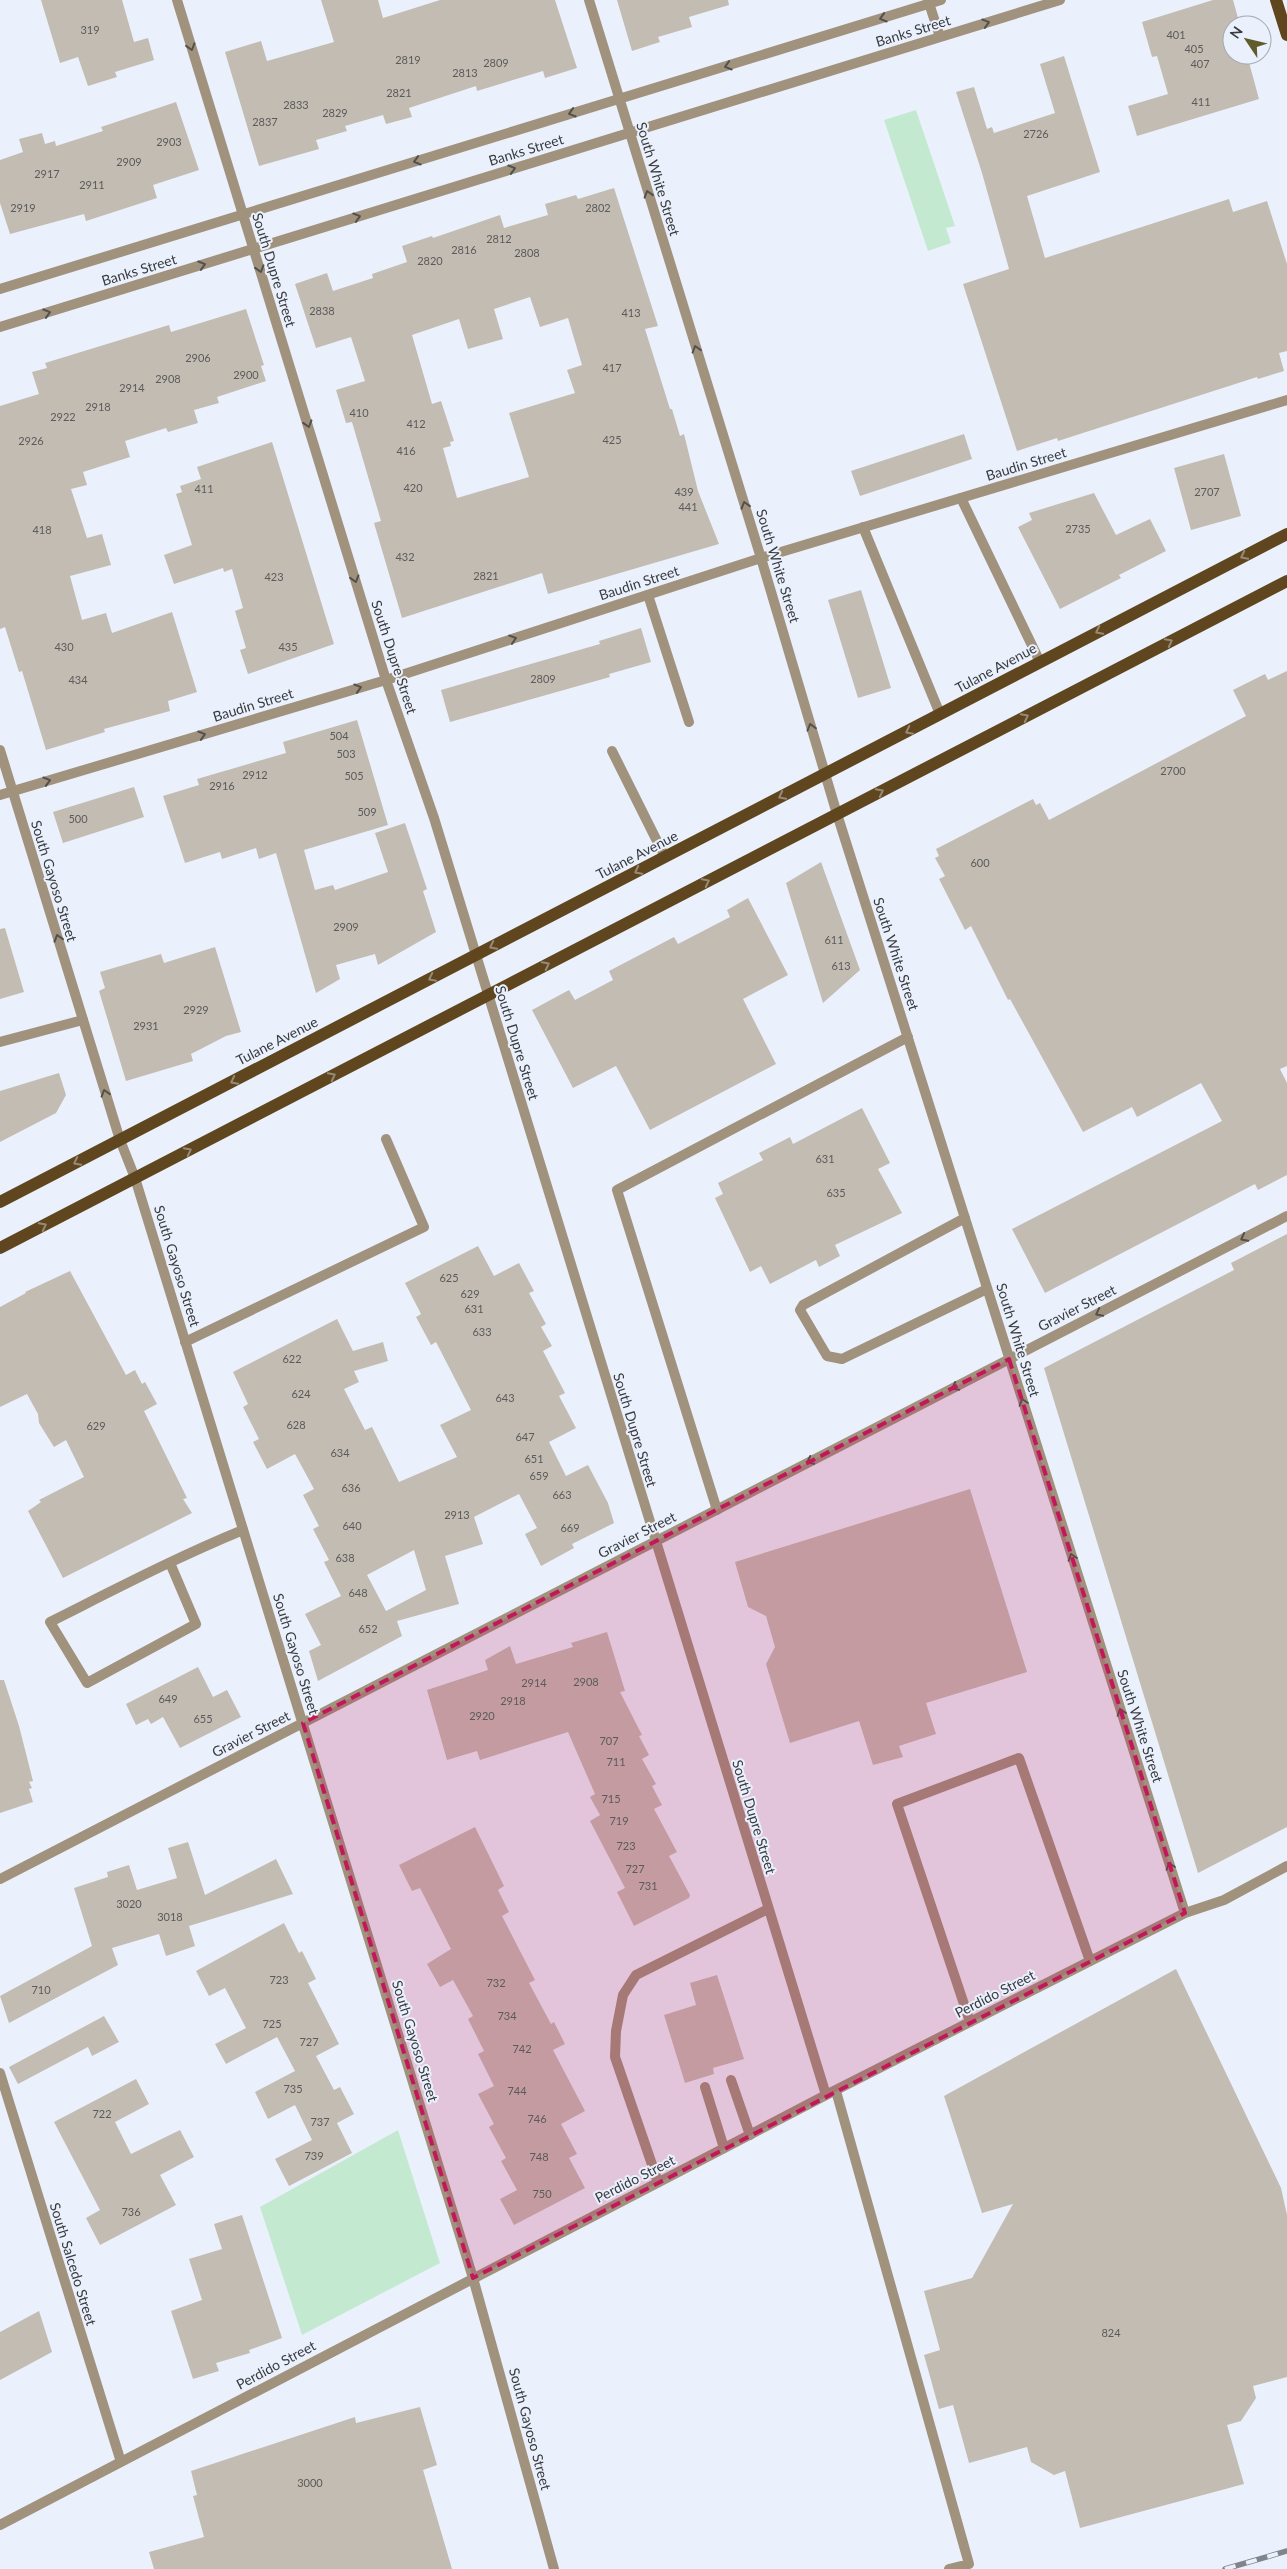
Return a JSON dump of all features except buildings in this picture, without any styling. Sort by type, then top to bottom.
[{"type":"main road","points":[[1276,0],[1287,35]]},
{"type":"main road","name":"Tulane Avenue","points":[[0,1202],[1287,534]]},
{"type":"main road","points":[[0,1248],[1287,581]]},
{"type":"street","name":"South Dupre Street","points":[[177,0],[386,680],[434,818],[654,1542],[826,2095]]},
{"type":"street","name":"South White Street","points":[[589,0],[761,558],[837,814],[1185,1913]]},
{"type":"street","name":"Banks Street","points":[[0,289],[929,2],[941,0]]},
{"type":"street","name":"Banks Street","points":[[0,327],[1060,0]]},
{"type":"street","points":[[929,2],[940,37]]},
{"type":"street","name":"Baudin Street","points":[[0,795],[386,680],[761,558],[1287,400]]},
{"type":"street","points":[[960,498],[1040,662]]},
{"type":"street","points":[[862,528],[940,714]]},
{"type":"street","points":[[648,595],[689,722]]},
{"type":"street","name":"South Gayoso Street","points":[[0,750],[120,1140],[135,1178],[244,1530],[473,2278],[554,2569]]},
{"type":"street","points":[[612,751],[665,857]]},
{"type":"street","points":[[0,1042],[83,1020]]},
{"type":"street","points":[[717,1510],[618,1190],[908,1037]]},
{"type":"street","points":[[185,1342],[424,1227],[386,1139]]},
{"type":"street","name":"Gravier Street","points":[[0,1879],[1287,1216]]},
{"type":"street","points":[[965,1218],[803,1305],[800,1310],[827,1356],[842,1359],[987,1289]]},
{"type":"street","points":[[170,1562],[196,1624],[87,1683],[50,1622],[170,1562],[244,1530]]},
{"type":"street","points":[[970,2022],[897,1804],[1019,1758],[1090,1961]]},
{"type":"street","name":"Perdido Street","points":[[0,2525],[826,2095],[1185,1913],[1224,1900],[1287,1866]]},
{"type":"street","points":[[658,2182],[615,2057],[616,2031],[623,1995],[636,1975],[768,1909]]},
{"type":"street","name":"South Salcedo Street","points":[[0,2073],[121,2462]]},
{"type":"street","points":[[731,2080],[750,2135]]},
{"type":"street","points":[[705,2087],[724,2148]]},
{"type":"street","points":[[836,2091],[969,2564],[949,2569]]},
{"type":"highlighted area","points":[[1009,1359],[1185,1913],[473,2278],[303,1723]]},
{"type":"green space","points":[[916,110],[955,226],[946,228],[951,243],[928,251],[884,120]]},
{"type":"green space","points":[[398,2130],[440,2263],[302,2335],[260,2207]]},
{"type":"railway","points":[[1225,2569],[1287,2551]]}]
